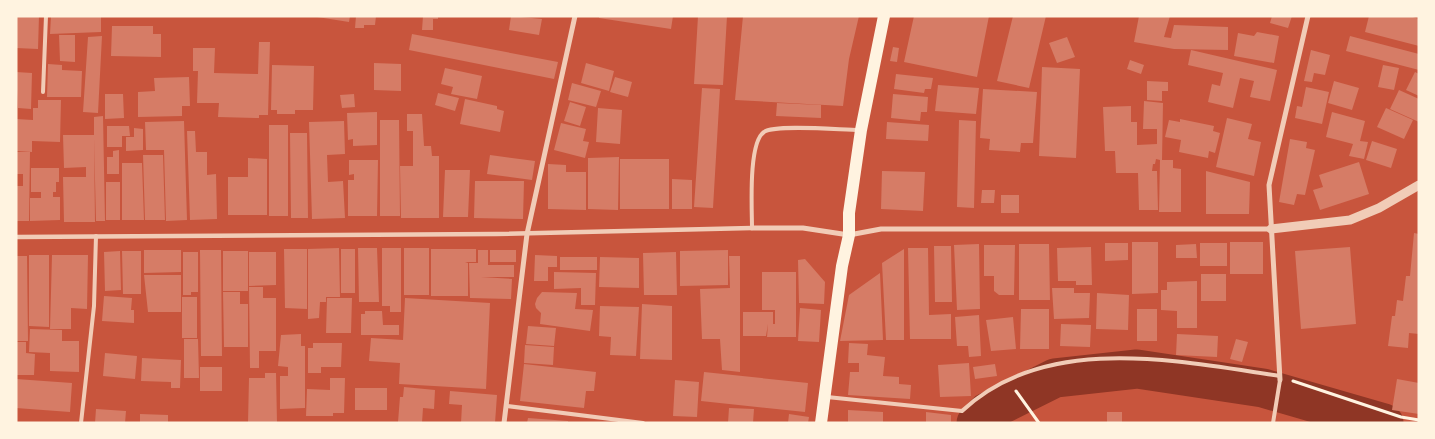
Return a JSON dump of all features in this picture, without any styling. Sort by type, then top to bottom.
[{"type":"main road","points":[[821,423],[842,266],[849,235],[849,214],[861,130],[884,16]]},
{"type":"street","points":[[504,423],[527,234],[575,16]]},
{"type":"street","points":[[1280,378],[1269,185],[1308,16]]},
{"type":"street","points":[[16,237],[527,234],[752,228],[802,228],[849,235],[881,229],[1271,229],[1350,220],[1379,208],[1419,185]]},
{"type":"lane","points":[[43,92],[46,16]]},
{"type":"lane","points":[[752,228],[754,161],[758,140],[762,133],[776,128],[861,130]]},
{"type":"lane","points":[[81,423],[94,306],[96,236]]},
{"type":"lane","points":[[824,396],[962,411],[991,388],[1040,367],[1114,359],[1183,362],[1280,378],[1273,423]]},
{"type":"lane","points":[[506,406],[643,423]]},
{"type":"path","points":[[1280,378],[1400,416],[1419,420]]},
{"type":"path","points":[[1012,386],[1038,421]]},
{"type":"building","points":[[16,16],[39,16],[38,49],[16,48]]},
{"type":"building","points":[[51,16],[101,16],[101,32],[50,34]]},
{"type":"building","points":[[311,16],[350,16],[349,22]]},
{"type":"building","points":[[356,16],[376,16],[375,25],[364,25],[364,28],[355,28]]},
{"type":"building","points":[[423,16],[438,16],[438,19],[433,19],[433,30],[422,30]]},
{"type":"building","points":[[511,16],[542,19],[539,35],[509,30]]},
{"type":"building","points":[[599,16],[673,16],[671,29],[599,18]]},
{"type":"building","points":[[698,16],[727,16],[723,85],[694,84]]},
{"type":"building","points":[[743,16],[859,16],[849,59],[843,106],[735,100]]},
{"type":"building","points":[[914,16],[989,16],[977,77],[904,62]]},
{"type":"building","points":[[1013,16],[1046,16],[1029,88],[997,81]]},
{"type":"building","points":[[1139,16],[1170,16],[1164,37],[1171,38],[1174,25],[1228,27],[1228,50],[1174,49],[1134,42]]},
{"type":"building","points":[[1272,16],[1292,16],[1288,28],[1270,23]]},
{"type":"building","points":[[1369,16],[1410,16],[1419,19],[1419,46],[1365,32]]},
{"type":"building","points":[[112,26],[153,26],[153,34],[161,34],[161,57],[111,56]]},
{"type":"building","points":[[1257,32],[1279,36],[1274,63],[1234,56],[1238,33],[1254,36]]},
{"type":"building","points":[[412,34],[558,62],[554,79],[409,50]]},
{"type":"building","points":[[59,35],[75,35],[75,62],[60,61]]},
{"type":"building","points":[[102,36],[98,113],[83,112],[88,37]]},
{"type":"building","points":[[1350,36],[1419,54],[1419,70],[1346,51]]},
{"type":"building","points":[[1067,37],[1075,57],[1057,63],[1049,43]]},
{"type":"building","points":[[259,42],[270,42],[268,115],[259,115],[259,118],[218,117],[219,103],[197,103],[198,71],[193,71],[193,48],[215,48],[214,73],[258,74]]},
{"type":"building","points":[[893,47],[899,48],[897,62],[890,61]]},
{"type":"building","points":[[1191,50],[1277,70],[1270,101],[1250,97],[1254,81],[1240,78],[1233,108],[1208,102],[1212,84],[1220,86],[1223,73],[1188,65]]},
{"type":"building","points":[[1311,50],[1330,55],[1325,75],[1314,73],[1312,82],[1304,81]]},
{"type":"building","points":[[1130,60],[1144,65],[1141,74],[1127,69]]},
{"type":"building","points":[[374,63],[401,64],[401,91],[374,90]]},
{"type":"building","points":[[586,63],[614,71],[609,91],[581,83]]},
{"type":"building","points":[[48,64],[62,65],[62,70],[82,71],[81,97],[47,97]]},
{"type":"building","points":[[272,65],[314,66],[313,110],[295,110],[295,114],[277,114],[277,110],[271,110]]},
{"type":"building","points":[[1383,65],[1399,68],[1394,90],[1378,87]]},
{"type":"building","points":[[1042,67],[1080,69],[1076,158],[1039,156]]},
{"type":"building","points":[[445,68],[482,76],[477,99],[451,94],[453,87],[441,84]]},
{"type":"building","points":[[16,72],[32,73],[31,109],[18,108]]},
{"type":"building","points":[[1415,72],[1419,74],[1419,96],[1406,90]]},
{"type":"building","points":[[896,74],[933,78],[931,89],[925,89],[924,93],[894,89]]},
{"type":"building","points":[[189,77],[190,106],[182,106],[182,116],[138,117],[138,92],[155,91],[154,78]]},
{"type":"building","points":[[615,77],[632,82],[628,97],[610,92]]},
{"type":"building","points":[[1147,81],[1168,82],[1168,91],[1162,91],[1162,101],[1147,100]]},
{"type":"building","points":[[1334,81],[1359,88],[1352,110],[1328,103]]},
{"type":"building","points":[[572,83],[601,91],[596,107],[568,100]]},
{"type":"building","points":[[938,85],[979,88],[976,114],[935,111]]},
{"type":"building","points":[[1306,87],[1329,92],[1322,124],[1295,118],[1297,106],[1302,107]]},
{"type":"building","points":[[702,88],[720,89],[713,208],[694,207]]},
{"type":"building","points":[[983,89],[1037,92],[1033,143],[1021,143],[1020,152],[989,150],[990,139],[980,138]]},
{"type":"building","points":[[1399,90],[1419,99],[1419,122],[1390,109]]},
{"type":"building","points":[[438,93],[459,98],[455,111],[435,105]]},
{"type":"building","points":[[105,94],[123,94],[124,118],[105,119]]},
{"type":"building","points":[[354,94],[355,107],[342,108],[340,95]]},
{"type":"building","points":[[893,94],[928,97],[927,112],[921,112],[920,121],[891,118]]},
{"type":"building","points":[[465,99],[497,106],[497,109],[504,111],[500,132],[460,124]]},
{"type":"building","points":[[38,100],[61,100],[60,142],[32,141],[32,152],[16,151],[16,119],[33,120],[33,108],[38,108]]},
{"type":"building","points":[[1144,101],[1163,103],[1162,160],[1173,160],[1173,168],[1181,169],[1181,212],[1159,212],[1160,160],[1156,159],[1152,171],[1157,171],[1158,210],[1139,210],[1138,173],[1116,173],[1115,151],[1105,151],[1103,107],[1131,106],[1131,122],[1137,122],[1137,145],[1157,144],[1157,129],[1143,129]]},
{"type":"building","points":[[570,102],[586,107],[580,126],[564,121]]},
{"type":"building","points":[[777,103],[821,105],[821,118],[776,116]]},
{"type":"building","points":[[598,108],[622,110],[620,144],[596,142]]},
{"type":"building","points":[[1386,108],[1413,120],[1404,139],[1377,127]]},
{"type":"building","points":[[377,112],[377,145],[353,146],[353,139],[348,140],[347,113]]},
{"type":"building","points":[[1332,112],[1365,121],[1360,141],[1368,142],[1364,159],[1349,156],[1353,144],[1326,137]]},
{"type":"building","points":[[407,114],[422,114],[424,146],[431,146],[432,156],[439,156],[439,218],[401,218],[400,166],[413,166],[413,131],[407,131]]},
{"type":"building","points":[[103,116],[105,221],[96,221],[94,138],[95,222],[64,222],[63,177],[86,177],[86,167],[64,168],[63,135],[94,135],[94,117]]},
{"type":"building","points":[[1227,118],[1252,124],[1248,139],[1261,142],[1254,176],[1216,167]]},
{"type":"building","points":[[1180,119],[1214,126],[1213,131],[1220,133],[1215,153],[1209,151],[1208,158],[1179,152],[1181,140],[1165,137],[1169,120],[1180,122]]},
{"type":"building","points":[[380,120],[399,120],[400,216],[380,216]]},
{"type":"building","points":[[959,120],[976,121],[974,208],[957,207]]},
{"type":"building","points":[[184,121],[187,220],[166,221],[164,150],[146,150],[145,122]]},
{"type":"building","points":[[344,121],[345,154],[327,155],[328,182],[343,181],[345,218],[312,219],[309,122]]},
{"type":"building","points":[[887,122],[929,125],[928,141],[886,139]]},
{"type":"building","points":[[561,123],[586,129],[583,141],[589,142],[585,158],[554,150]]},
{"type":"building","points":[[269,125],[288,125],[288,216],[269,216]]},
{"type":"building","points":[[107,126],[129,126],[130,136],[122,136],[122,147],[107,147]]},
{"type":"building","points":[[134,128],[143,129],[143,150],[126,151],[126,137],[134,137]]},
{"type":"building","points":[[187,131],[195,131],[196,152],[207,152],[207,175],[216,174],[217,219],[190,220]]},
{"type":"building","points":[[290,133],[307,133],[308,218],[291,218]]},
{"type":"building","points":[[1290,139],[1307,142],[1306,148],[1315,150],[1305,195],[1297,194],[1294,205],[1279,202]]},
{"type":"building","points":[[1372,141],[1397,149],[1391,168],[1366,160]]},
{"type":"building","points":[[119,150],[119,174],[107,174],[107,157],[113,157],[113,151]]},
{"type":"building","points":[[16,152],[30,152],[29,221],[16,221],[16,186],[23,186],[23,174],[16,174]]},
{"type":"building","points":[[143,155],[163,155],[165,220],[145,220]]},
{"type":"building","points":[[490,155],[535,161],[532,180],[487,174]]},
{"type":"building","points":[[619,157],[618,210],[588,209],[588,158]]},
{"type":"building","points":[[248,158],[267,159],[267,215],[228,215],[228,177],[248,177]]},
{"type":"building","points":[[620,159],[669,159],[669,209],[620,209]]},
{"type":"building","points":[[349,160],[378,160],[377,216],[348,216],[348,180],[354,180],[354,174],[349,175]]},
{"type":"building","points":[[1359,162],[1369,194],[1320,210],[1313,190],[1323,187],[1319,175]]},
{"type":"building","points":[[122,163],[142,163],[144,220],[122,220]]},
{"type":"building","points":[[548,164],[566,165],[566,172],[586,172],[586,210],[548,209]]},
{"type":"building","points":[[31,168],[59,168],[59,182],[56,182],[56,192],[53,192],[53,197],[60,197],[60,220],[30,221],[30,198],[41,198],[41,192],[31,192]]},
{"type":"building","points":[[445,170],[470,170],[468,217],[443,217]]},
{"type":"building","points":[[882,171],[925,172],[923,211],[881,209]]},
{"type":"building","points":[[1206,171],[1250,182],[1249,214],[1206,214]]},
{"type":"building","points":[[672,179],[692,180],[692,209],[672,209]]},
{"type":"building","points":[[475,181],[524,181],[523,219],[474,218]]},
{"type":"building","points":[[106,182],[120,182],[120,220],[106,220]]},
{"type":"building","points":[[982,190],[995,190],[994,203],[981,203]]},
{"type":"building","points":[[1001,195],[1019,195],[1019,213],[1001,213]]},
{"type":"building","points":[[1414,233],[1419,234],[1419,334],[1409,333],[1408,348],[1388,346],[1392,316],[1395,316],[1397,300],[1403,301],[1406,276],[1410,276]]},
{"type":"building","points":[[1132,242],[1158,242],[1158,293],[1132,294]]},
{"type":"building","points":[[1230,242],[1263,242],[1263,274],[1230,274]]},
{"type":"building","points":[[1105,243],[1128,243],[1128,260],[1105,261]]},
{"type":"building","points":[[1200,243],[1227,243],[1227,266],[1200,266]]},
{"type":"building","points":[[979,244],[980,309],[957,310],[954,245]]},
{"type":"building","points":[[1019,244],[1049,244],[1050,300],[1019,300]]},
{"type":"building","points":[[1196,244],[1197,258],[1176,258],[1176,245]]},
{"type":"building","points":[[984,245],[1015,245],[1014,295],[999,295],[994,291],[994,276],[984,276]]},
{"type":"building","points":[[934,246],[951,246],[952,302],[935,302]]},
{"type":"building","points":[[1091,247],[1092,285],[1076,285],[1076,281],[1058,281],[1057,248]]},
{"type":"building","points":[[1350,247],[1356,324],[1301,329],[1295,251]]},
{"type":"building","points":[[339,248],[340,297],[326,297],[326,302],[320,302],[319,318],[308,319],[308,249]]},
{"type":"building","points":[[358,248],[377,248],[379,302],[359,302]]},
{"type":"building","points":[[382,248],[401,248],[401,312],[390,312],[390,306],[382,306]]},
{"type":"building","points":[[404,248],[429,248],[429,295],[404,295]]},
{"type":"building","points":[[908,248],[928,248],[929,315],[951,314],[951,339],[910,339]]},
{"type":"building","points":[[284,249],[307,249],[307,309],[285,308]]},
{"type":"building","points":[[341,249],[355,249],[355,293],[341,293]]},
{"type":"building","points":[[431,249],[476,249],[476,262],[465,262],[468,263],[468,296],[431,296]]},
{"type":"building","points":[[904,249],[904,340],[886,340],[882,263]]},
{"type":"building","points":[[144,250],[181,250],[181,272],[144,273]]},
{"type":"building","points":[[200,250],[221,250],[222,356],[201,356]]},
{"type":"building","points":[[478,250],[488,250],[488,265],[514,265],[514,277],[481,277],[512,279],[511,299],[470,298],[469,263],[478,263]]},
{"type":"building","points":[[490,250],[516,250],[516,262],[490,262]]},
{"type":"building","points":[[728,250],[728,285],[680,286],[680,251]]},
{"type":"building","points":[[120,251],[121,290],[105,291],[104,252]]},
{"type":"building","points":[[122,251],[141,251],[141,294],[123,294]]},
{"type":"building","points":[[223,251],[248,251],[248,291],[223,291]]},
{"type":"building","points":[[183,252],[198,252],[198,292],[191,292],[191,295],[183,295]]},
{"type":"building","points":[[249,252],[276,252],[276,285],[249,286]]},
{"type":"building","points":[[676,252],[677,295],[644,295],[643,253]]},
{"type":"building","points":[[29,255],[49,255],[49,327],[29,326]]},
{"type":"building","points":[[52,255],[88,255],[87,309],[71,308],[71,329],[50,329]]},
{"type":"building","points":[[535,255],[557,256],[557,267],[548,267],[548,281],[534,281]]},
{"type":"building","points":[[16,256],[27,256],[28,341],[16,341]]},
{"type":"building","points":[[729,256],[740,256],[740,372],[722,370],[720,339],[702,339],[700,289],[730,288]]},
{"type":"building","points":[[560,257],[597,257],[597,270],[560,270]]},
{"type":"building","points":[[600,257],[639,258],[639,288],[599,287]]},
{"type":"building","points":[[805,259],[825,282],[824,304],[799,303],[798,260]]},
{"type":"building","points":[[554,272],[596,273],[595,305],[581,305],[581,288],[554,289]]},
{"type":"building","points":[[762,272],[796,272],[796,337],[767,337],[768,324],[766,336],[743,336],[743,312],[773,312],[773,324],[775,324],[775,310],[762,310]]},
{"type":"building","points":[[880,273],[883,340],[840,341],[849,295]]},
{"type":"building","points":[[1201,274],[1226,274],[1226,301],[1201,301]]},
{"type":"building","points":[[144,275],[181,275],[181,312],[148,312]]},
{"type":"building","points":[[1197,281],[1197,328],[1177,328],[1177,311],[1161,310],[1161,290],[1167,290],[1167,282]]},
{"type":"building","points":[[249,287],[263,287],[263,298],[276,298],[276,351],[259,351],[259,368],[250,368]]},
{"type":"building","points":[[1052,288],[1074,288],[1074,293],[1090,293],[1089,318],[1054,319]]},
{"type":"building","points":[[223,292],[240,292],[240,304],[248,304],[248,347],[224,347]]},
{"type":"building","points":[[542,292],[577,293],[575,309],[593,310],[590,331],[540,324],[541,313],[535,304]]},
{"type":"building","points":[[1097,293],[1129,295],[1128,330],[1096,329]]},
{"type":"building","points":[[104,296],[132,298],[131,310],[134,310],[134,323],[102,321]]},
{"type":"building","points":[[182,297],[197,297],[197,338],[182,338]]},
{"type":"building","points":[[327,298],[352,298],[351,333],[326,333]]},
{"type":"building","points":[[405,298],[490,303],[486,389],[399,384],[400,363],[369,361],[371,338],[403,340]]},
{"type":"building","points":[[642,304],[672,306],[672,360],[640,359]]},
{"type":"building","points":[[600,306],[639,307],[636,356],[610,355],[611,337],[599,336]]},
{"type":"building","points":[[800,308],[821,310],[819,342],[798,341]]},
{"type":"building","points":[[1021,309],[1049,309],[1049,349],[1020,349]]},
{"type":"building","points":[[1137,309],[1157,309],[1157,341],[1137,341]]},
{"type":"building","points":[[365,311],[382,311],[383,325],[399,325],[399,335],[361,335],[361,314],[365,314]]},
{"type":"building","points":[[979,315],[981,356],[969,357],[968,346],[957,346],[955,317]]},
{"type":"building","points":[[1013,317],[1016,349],[991,351],[986,320]]},
{"type":"building","points":[[1061,324],[1091,325],[1090,347],[1060,346]]},
{"type":"building","points":[[528,326],[556,328],[554,346],[526,344]]},
{"type":"building","points":[[30,329],[62,330],[62,341],[79,341],[79,372],[50,371],[50,353],[29,352]]},
{"type":"building","points":[[301,334],[301,346],[305,346],[305,408],[280,409],[280,376],[288,376],[288,367],[278,366],[281,335]]},
{"type":"building","points":[[1177,334],[1218,336],[1217,357],[1176,355]]},
{"type":"building","points":[[184,339],[198,339],[199,378],[184,378]]},
{"type":"building","points":[[1236,339],[1248,342],[1242,362],[1230,359]]},
{"type":"building","points":[[16,342],[26,342],[26,353],[35,354],[34,375],[16,375]]},
{"type":"building","points":[[313,343],[342,343],[341,367],[321,367],[321,373],[308,373],[308,348],[313,348]]},
{"type":"building","points":[[849,343],[868,344],[867,355],[885,357],[883,376],[899,377],[899,384],[911,385],[910,399],[848,395],[850,372],[859,372],[859,363],[848,363]]},
{"type":"building","points":[[525,345],[554,347],[553,365],[524,363]]},
{"type":"building","points":[[105,353],[137,356],[135,379],[103,376]]},
{"type":"building","points":[[142,358],[181,360],[180,388],[171,388],[171,382],[141,381]]},
{"type":"building","points":[[969,363],[971,396],[940,397],[938,365]]},
{"type":"building","points":[[524,364],[596,372],[594,391],[586,391],[584,408],[520,401]]},
{"type":"building","points":[[995,364],[997,376],[975,379],[973,367]]},
{"type":"building","points":[[200,367],[222,367],[222,391],[200,391]]},
{"type":"building","points":[[704,372],[808,383],[805,412],[701,401]]},
{"type":"building","points":[[265,373],[276,373],[277,423],[248,423],[249,378],[265,378]]},
{"type":"building","points":[[330,378],[345,378],[344,413],[333,413],[333,416],[306,416],[307,389],[330,390]]},
{"type":"building","points":[[16,379],[72,383],[70,412],[16,408]]},
{"type":"building","points":[[1397,379],[1419,383],[1419,414],[1392,410]]},
{"type":"building","points":[[675,380],[699,382],[697,417],[673,416]]},
{"type":"building","points":[[404,387],[435,390],[434,409],[423,408],[422,423],[398,422],[400,397],[403,397]]},
{"type":"building","points":[[355,388],[387,388],[387,410],[355,410]]},
{"type":"building","points":[[450,391],[497,395],[495,423],[461,423],[462,405],[449,404]]},
{"type":"building","points":[[729,408],[754,409],[753,423],[728,423]]},
{"type":"building","points":[[96,409],[126,411],[125,423],[95,423]]},
{"type":"building","points":[[848,410],[883,412],[883,423],[848,423]]},
{"type":"building","points":[[926,412],[951,415],[951,423],[926,423]]},
{"type":"building","points":[[1107,412],[1122,412],[1122,423],[1107,423]]},
{"type":"building","points":[[140,414],[168,415],[168,423],[140,423]]},
{"type":"building","points":[[789,414],[809,417],[808,423],[788,423]]},
{"type":"building","points":[[528,418],[568,421],[568,423],[527,423]]},
{"type":"waterway","points":[[976,423],[987,412],[1055,378],[1137,369],[1263,388],[1384,423]]}]
